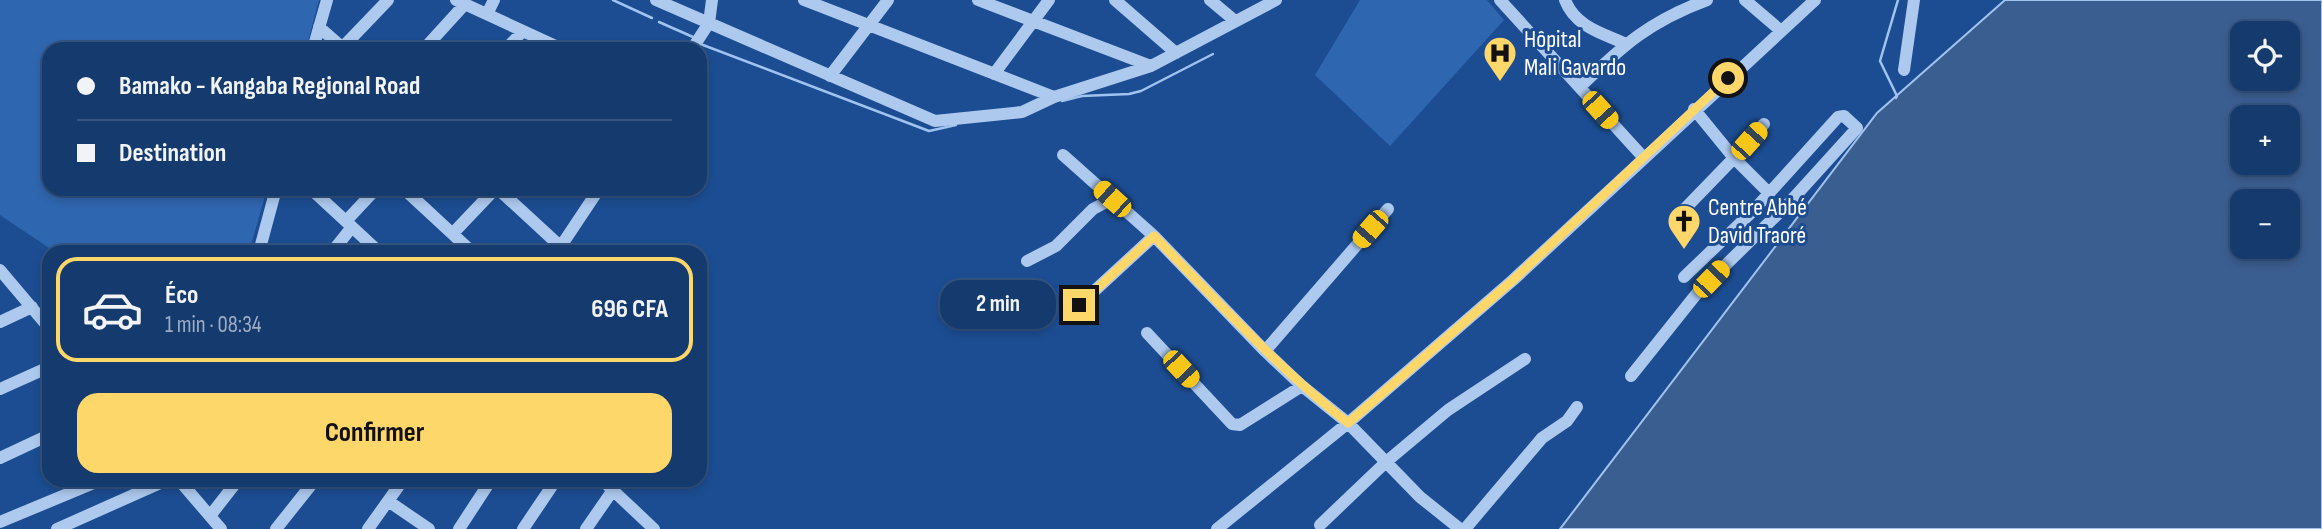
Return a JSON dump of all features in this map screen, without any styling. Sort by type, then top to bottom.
[{"type":"street","points":[[315,42],[327,0]]},
{"type":"street","points":[[349,42],[388,0]]},
{"type":"street","points":[[487,14],[494,0]]},
{"type":"street","points":[[656,0],[935,121],[1022,112],[1054,97],[1151,66],[1276,0]]},
{"type":"street","points":[[697,42],[709,23],[712,0]]},
{"type":"street","points":[[804,0],[1054,97]]},
{"type":"street","points":[[830,76],[888,0]]},
{"type":"street","points":[[978,0],[1151,66]]},
{"type":"street","points":[[994,74],[1049,0]]},
{"type":"street","points":[[1115,0],[1176,53]]},
{"type":"street","points":[[1210,0],[1234,20]]},
{"type":"street","points":[[1500,0],[1644,158]]},
{"type":"street","points":[[1565,0],[1582,24],[1624,43]]},
{"type":"street","points":[[1580,87],[1624,43],[1675,12],[1707,0]]},
{"type":"street","points":[[1745,0],[1780,30]]},
{"type":"street","points":[[1217,529],[1348,423],[1513,280],[1694,109],[1815,0]]},
{"type":"street","points":[[1903,70],[1913,0]]},
{"type":"street","points":[[429,42],[460,2],[547,42]]},
{"type":"street","points":[[319,27],[336,42]]},
{"type":"street","points":[[513,42],[523,31]]},
{"type":"street","points":[[1694,109],[1734,158],[1769,193]]},
{"type":"street","points":[[1631,376],[1698,292],[1789,203],[1857,128],[1844,116],[1838,117],[1769,193],[1684,277]]},
{"type":"street","points":[[1673,221],[1764,124]]},
{"type":"street","points":[[1063,155],[1154,236],[1265,351],[1302,386],[1348,423],[1420,497],[1462,529],[1542,438],[1567,421],[1577,407]]},
{"type":"street","points":[[261,245],[274,196]]},
{"type":"street","points":[[319,196],[372,245]]},
{"type":"street","points":[[336,245],[371,196]]},
{"type":"street","points":[[412,196],[464,245]]},
{"type":"street","points":[[457,229],[489,196]]},
{"type":"street","points":[[503,196],[555,245]]},
{"type":"street","points":[[561,245],[591,196]]},
{"type":"street","points":[[1027,261],[1056,246],[1093,209],[1112,199]]},
{"type":"street","points":[[1265,351],[1388,209]]},
{"type":"street","points":[[1079,305],[1154,236]]},
{"type":"street","points":[[0,270],[42,319]]},
{"type":"street","points":[[0,322],[32,307]]},
{"type":"street","points":[[1147,333],[1232,424],[1240,425],[1302,386]]},
{"type":"street","points":[[1320,525],[1448,410],[1525,359]]},
{"type":"street","points":[[0,389],[42,370]]},
{"type":"street","points":[[0,458],[42,438]]},
{"type":"street","points":[[0,523],[85,487]]},
{"type":"street","points":[[57,529],[151,487]]},
{"type":"street","points":[[185,487],[215,523]]},
{"type":"street","points":[[202,529],[215,523],[234,487]]},
{"type":"street","points":[[276,529],[309,487]]},
{"type":"street","points":[[368,529],[398,487]]},
{"type":"street","points":[[459,529],[486,487]]},
{"type":"street","points":[[523,529],[551,487]]},
{"type":"street","points":[[610,487],[653,529]]},
{"type":"street","points":[[586,529],[613,490]]},
{"type":"street","points":[[388,501],[429,529]]},
{"type":"shaded area","points":[[0,0],[319,0],[308,42],[42,42],[42,196],[265,196],[251,245],[45,245],[0,215]]},
{"type":"shaded area","points":[[1360,0],[1487,0],[1504,20],[1390,146],[1315,75]]},
{"type":"shaded area","points":[[2005,0],[2322,0],[2322,529],[1560,529],[1877,113]]},
{"type":"waterway","points":[[613,0],[652,18]]},
{"type":"waterway","points":[[1896,98],[1880,61],[1898,0]]},
{"type":"waterway","points":[[659,22],[693,37]]},
{"type":"waterway","points":[[707,47],[929,131],[956,125]]},
{"type":"waterway","points":[[1062,101],[1082,96],[1141,91],[1213,54]]},
{"type":"place","name":"Hôpital Mali Gavardo","points":[[1500,83]]},
{"type":"place","name":"Centre Abbé David Traoré","points":[[1684,251]]},
{"type":"route","points":[[1079,305],[1154,236],[1265,351],[1302,386],[1348,423],[1513,280],[1728,78]]}]
